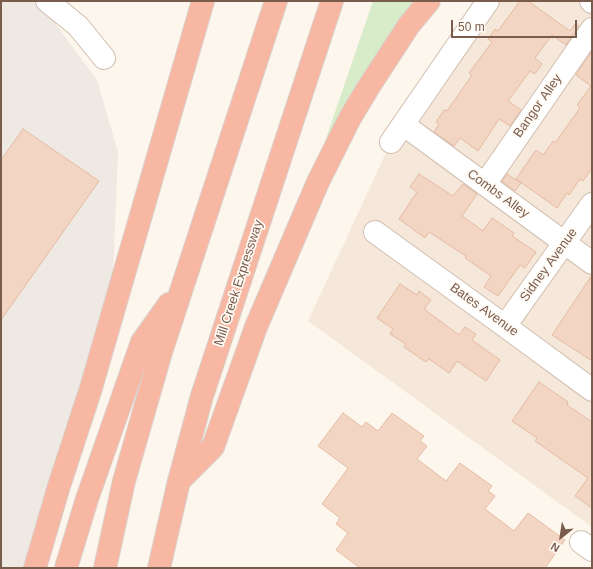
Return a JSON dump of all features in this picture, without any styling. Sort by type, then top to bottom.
[{"type":"highway","points":[[36,568],[59,486],[91,388],[203,1]]},
{"type":"highway","points":[[105,568],[124,481],[160,352],[276,1]]},
{"type":"highway","name":"Mill Creek Expressway","points":[[159,568],[179,481],[202,396],[332,1]]},
{"type":"highway","points":[[179,481],[213,446],[256,327],[318,182],[350,118],[409,25],[429,1]]},
{"type":"highway","points":[[66,568],[87,498],[142,342],[181,287]]},
{"type":"street","points":[[47,1],[78,26],[104,58]]},
{"type":"street","points":[[391,142],[488,1]]},
{"type":"street","name":"Bangor Alley","points":[[485,184],[592,29]]},
{"type":"street","name":"Combs Alley","points":[[404,125],[592,262]]},
{"type":"street","name":"Sidney Avenue","points":[[505,326],[592,204]]},
{"type":"street","name":"Bates Avenue","points":[[375,232],[592,390]]},
{"type":"shaded area","points":[[1,1],[39,1],[97,80],[118,152],[113,277],[32,568],[1,568]]},
{"type":"shaded area","points":[[488,1],[592,2],[592,527],[308,321],[391,142]]},
{"type":"green space","points":[[373,1],[419,1],[321,153]]},
{"type":"building","points":[[520,1],[528,1],[570,31],[575,24],[579,26],[566,45],[552,35],[535,58],[542,64],[535,74],[530,71],[508,101],[521,110],[510,126],[499,119],[478,151],[460,138],[454,146],[434,132],[439,124],[436,122],[444,110],[447,111],[472,75],[469,73],[492,42],[488,39],[495,29],[498,31]]},
{"type":"building","points":[[592,51],[592,168],[583,181],[580,179],[569,195],[567,193],[557,208],[516,179],[536,150],[543,155],[553,141],[555,143],[580,108],[577,105],[591,86],[576,75]]},
{"type":"building","points":[[23,129],[99,181],[1,320],[1,160]]},
{"type":"building","points":[[419,174],[453,196],[463,184],[477,194],[462,216],[483,231],[492,218],[514,233],[512,236],[536,252],[525,268],[520,265],[498,296],[484,287],[491,276],[465,258],[466,256],[429,232],[425,238],[399,219],[417,192],[410,187]]},
{"type":"building","points":[[507,174],[521,183],[515,191],[502,181]]},
{"type":"building","points":[[592,275],[592,361],[552,335]]},
{"type":"building","points":[[400,284],[417,295],[419,291],[431,300],[424,309],[459,335],[465,327],[476,334],[472,340],[500,360],[486,381],[457,361],[449,373],[429,359],[426,362],[404,347],[406,344],[390,334],[393,329],[377,318]]},
{"type":"building","points":[[539,382],[568,402],[567,405],[592,422],[592,508],[575,496],[588,478],[535,441],[537,438],[512,421]]},
{"type":"building","points":[[343,413],[362,427],[366,422],[378,431],[392,413],[424,436],[420,441],[427,446],[417,459],[446,481],[460,463],[492,486],[488,491],[495,496],[485,509],[514,531],[528,513],[565,540],[545,568],[360,568],[336,550],[348,533],[336,524],[340,518],[322,504],[348,468],[318,446]]}]
